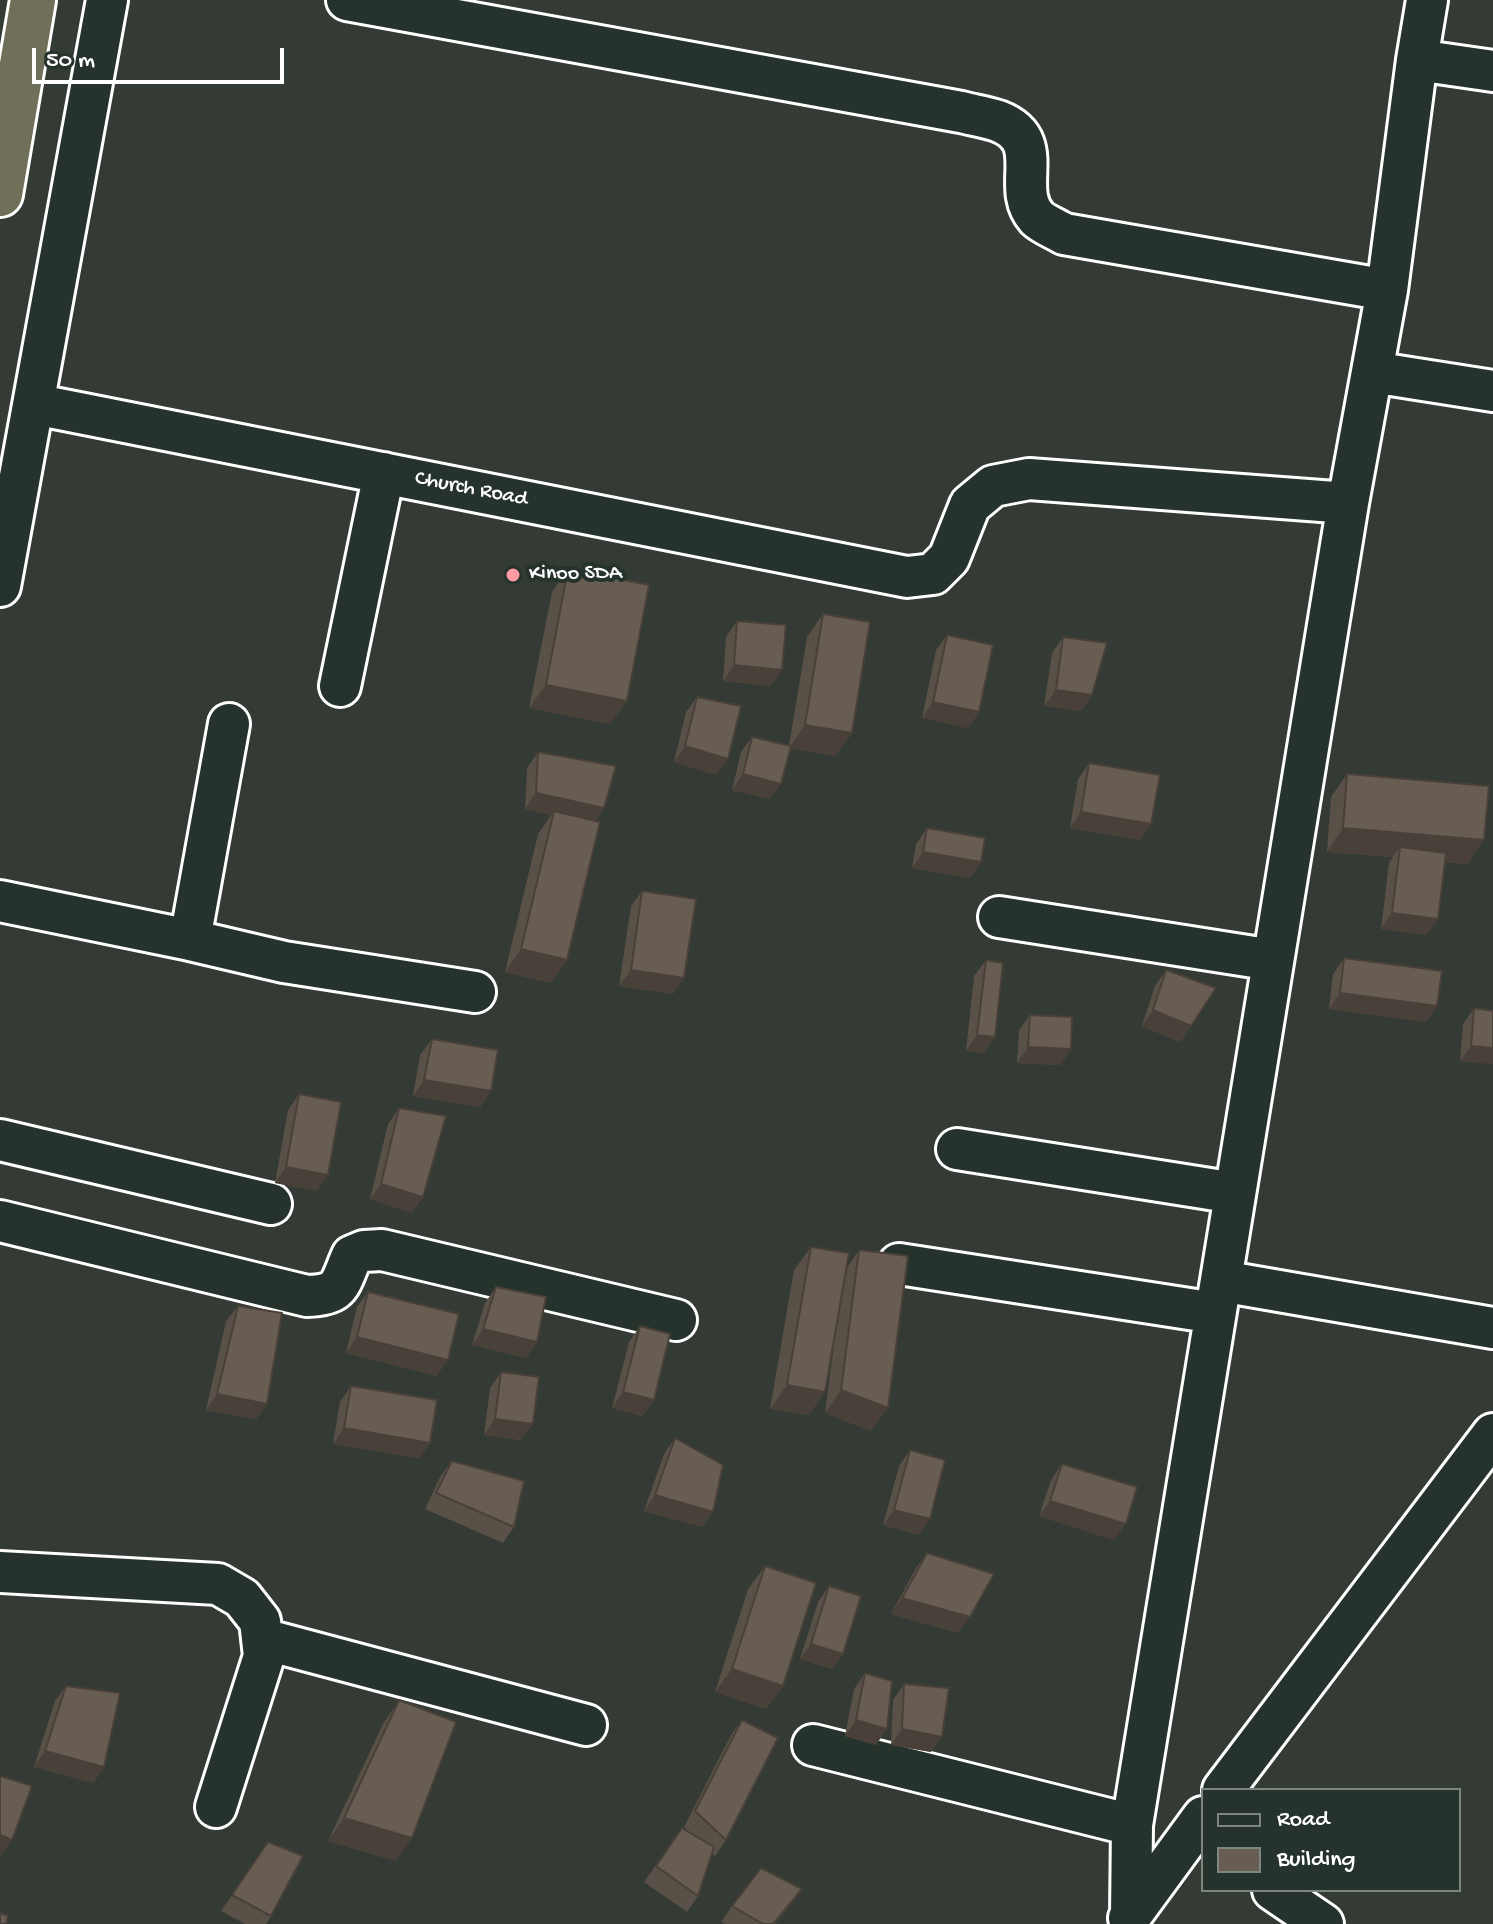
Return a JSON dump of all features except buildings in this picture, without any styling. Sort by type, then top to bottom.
[{"type":"highway","points":[[0,194],[33,0]]},
{"type":"street","points":[[0,586],[107,0]]},
{"type":"street","points":[[347,0],[946,109],[999,122],[1017,133],[1028,153],[1025,196],[1038,218],[1064,234],[1387,290]]},
{"type":"street","points":[[1127,1919],[1132,1825],[1348,503],[1387,290],[1427,0]]},
{"type":"street","points":[[1417,60],[1493,71]]},
{"type":"street","points":[[1372,372],[1493,391]]},
{"type":"street","name":"Church Road","points":[[34,404],[907,577],[933,574],[949,558],[970,505],[993,486],[1029,479],[1348,503]]},
{"type":"street","points":[[340,686],[384,473]]},
{"type":"street","points":[[190,940],[229,724]]},
{"type":"street","points":[[0,901],[284,962],[475,992]]},
{"type":"street","points":[[999,917],[1273,960]]},
{"type":"street","points":[[0,1140],[271,1204]]},
{"type":"street","points":[[957,1149],[1235,1193]]},
{"type":"street","points":[[0,1221],[307,1296],[326,1296],[340,1287],[352,1256],[364,1251],[382,1250],[676,1320]]},
{"type":"street","points":[[899,1264],[1493,1328]]},
{"type":"street","points":[[1225,1788],[1493,1434]]},
{"type":"street","points":[[0,1572],[218,1584],[242,1598],[260,1621],[264,1656],[216,1807]]},
{"type":"street","points":[[263,1639],[586,1725]]},
{"type":"street","points":[[813,1745],[1132,1825]]},
{"type":"street","points":[[1127,1919],[1199,1831]]},
{"type":"street","points":[[1276,1892],[1323,1924]]},
{"type":"place","name":"Kinoo SDA","points":[[513,575]]}]
